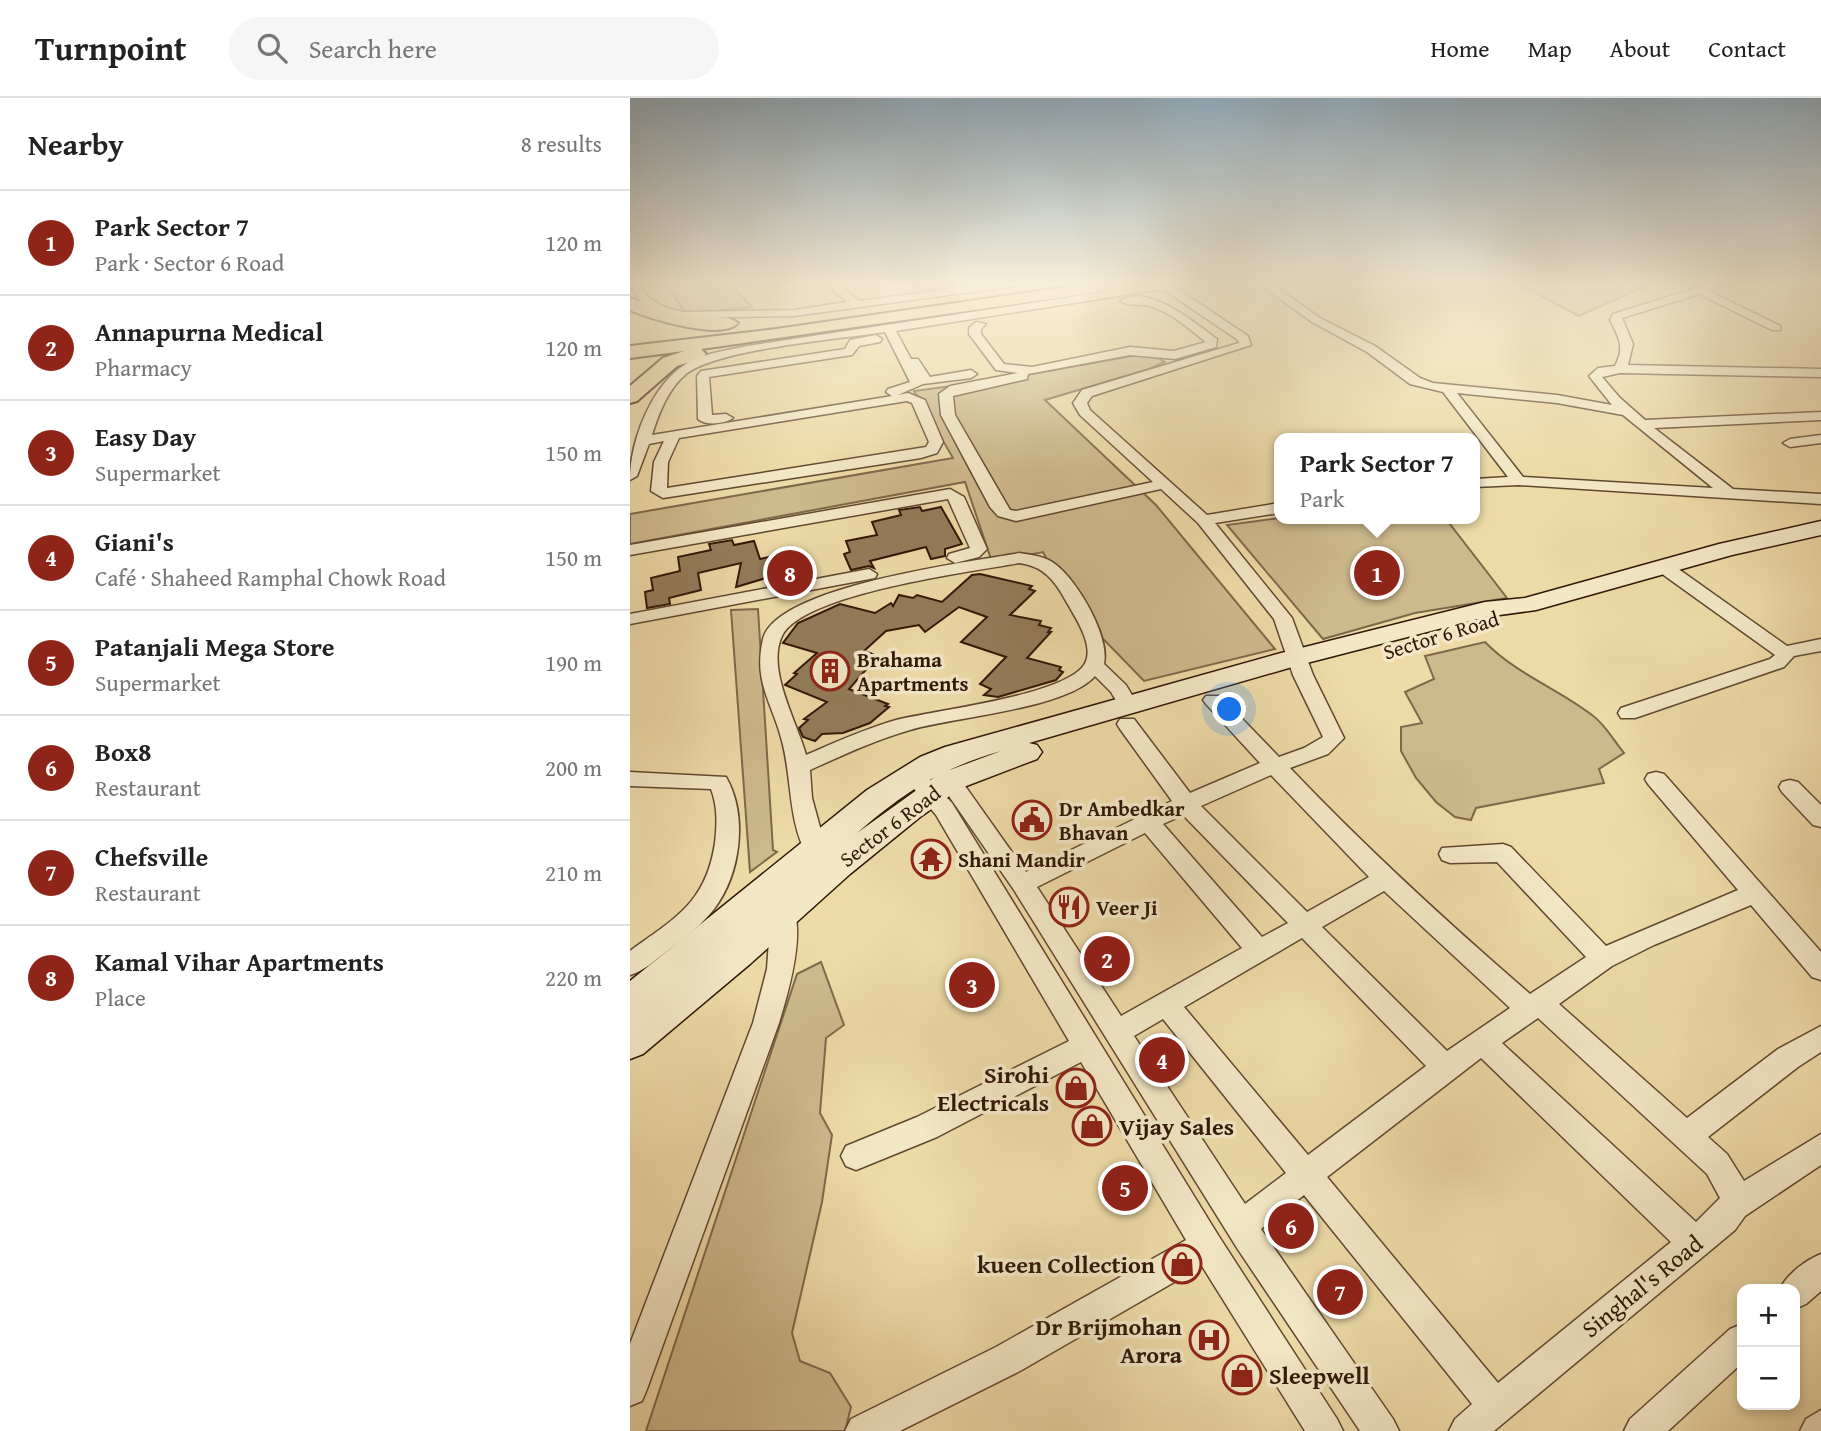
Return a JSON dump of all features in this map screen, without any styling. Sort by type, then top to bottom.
[{"type":"main road","points":[[630,352],[697,344]]},
{"type":"main road","points":[[630,397],[670,362],[740,344]]},
{"type":"street","points":[[630,476],[661,394],[680,372],[693,364],[747,350],[793,344]]},
{"type":"street","points":[[855,344],[848,352],[705,374],[702,376],[705,419],[915,394],[946,395],[980,384],[1145,351],[1175,355],[1207,344]]},
{"type":"street","points":[[674,435],[662,462],[659,491],[663,493],[932,450],[936,442],[915,394],[916,380],[897,344]]},
{"type":"street","points":[[904,344],[924,380],[988,369],[972,344]]},
{"type":"street","points":[[983,344],[1000,367],[1006,368],[1032,371],[1125,355],[1147,361],[1164,370]]},
{"type":"street","points":[[1022,884],[1185,803],[1275,765],[1321,749],[1334,738],[1300,666],[1283,618],[1204,520],[1085,412],[1080,403],[1087,393],[1237,349],[1245,344]]},
{"type":"street","points":[[1358,344],[1403,370],[1419,383],[1447,389],[1557,398],[1629,412]]},
{"type":"street","points":[[1620,369],[1629,350],[1626,344]]},
{"type":"street","points":[[1729,493],[1629,412],[1595,378],[1599,372],[1620,369],[1821,373]]},
{"type":"street","points":[[1447,389],[1519,481]]},
{"type":"street","points":[[645,440],[915,394]]},
{"type":"street","points":[[946,395],[948,415],[1004,513],[1016,516],[1164,484]]},
{"type":"street","points":[[1642,424],[1821,416]]},
{"type":"street","points":[[1790,443],[1821,439]]},
{"type":"street","points":[[1480,483],[1519,481],[1821,499]]},
{"type":"street","points":[[630,550],[950,494],[956,497],[979,549],[973,554],[630,619]]},
{"type":"street","points":[[1204,520],[1274,509]]},
{"type":"street","name":"Sector 6 Road","points":[[630,1003],[878,798],[931,778],[1007,758],[1127,715],[1300,666],[1498,620],[1527,605],[1821,528]]},
{"type":"street","points":[[799,766],[914,722],[1034,697],[1061,688],[1088,674],[1094,665],[1089,624],[1053,567],[1033,559],[989,562],[862,588],[821,601],[791,616],[773,635],[769,659],[772,690],[789,729],[799,766],[801,798],[816,849]]},
{"type":"street","points":[[1664,567],[1785,652],[1821,645]]},
{"type":"street","points":[[1628,713],[1777,663],[1785,652]]},
{"type":"street","points":[[1094,665],[1119,689],[1127,715],[1185,803],[1445,1067]]},
{"type":"street","name":"Sector 6 Road","points":[[1127,715],[1213,700],[1300,666]]},
{"type":"street","points":[[1213,700],[1308,803],[1385,879],[1688,1135],[1722,1171],[1736,1197],[1734,1205]]},
{"type":"street","points":[[931,778],[1022,884],[1241,1226],[1381,1431]]},
{"type":"street","points":[[931,778],[1207,1246],[1325,1431]]},
{"type":"street","name":"Sector 6 Road","points":[[630,1042],[737,954],[931,778]]},
{"type":"street","points":[[630,779],[718,782],[722,788],[729,823],[724,856],[711,895],[681,926],[630,965]]},
{"type":"street","points":[[1656,779],[1821,970]]},
{"type":"street","points":[[1790,787],[1821,818]]},
{"type":"street","points":[[1148,821],[1258,950]]},
{"type":"street","points":[[1450,854],[1503,853],[1603,959]]},
{"type":"street","points":[[1118,1032],[1385,879]]},
{"type":"street","points":[[1241,1226],[1445,1067],[1603,959],[1645,938],[1753,894]]},
{"type":"street","points":[[630,1389],[766,1024],[781,975],[785,951],[783,912]]},
{"type":"street","points":[[1166,1004],[1496,1407]]},
{"type":"street","points":[[1688,1135],[1788,1058],[1821,1038]]},
{"type":"street","points":[[1482,1042],[1695,1243]]},
{"type":"street","points":[[856,1156],[927,1127],[1088,1045]]},
{"type":"street","name":"Singhal's Road","points":[[1467,1431],[1724,1219],[1734,1205],[1821,1148]]},
{"type":"street","points":[[863,1431],[1008,1359],[1207,1246]]},
{"type":"street","points":[[1800,1289],[1821,1270]]},
{"type":"street","points":[[1642,1431],[1737,1346]]},
{"type":"shaded area","points":[[1149,353],[1165,362],[1045,400],[1156,505],[1275,649],[1144,681],[1073,608],[1043,552],[992,562],[965,482],[630,544],[630,514],[953,458],[914,391],[1003,379]]},
{"type":"shaded area","points":[[1274,519],[1274,524],[1450,524],[1507,598],[1415,613],[1323,639],[1227,525]]},
{"type":"shaded area","points":[[758,609],[773,850],[777,852],[750,872],[731,610]]},
{"type":"shaded area","points":[[1485,642],[1523,672],[1579,705],[1605,728],[1624,753],[1599,769],[1604,783],[1476,808],[1471,820],[1455,817],[1436,802],[1416,778],[1401,751],[1401,727],[1422,723],[1405,692],[1434,679],[1425,656]]},
{"type":"shaded area","points":[[821,962],[844,1025],[826,1038],[820,1113],[832,1135],[822,1202],[792,1333],[800,1361],[830,1373],[851,1407],[845,1431],[646,1431],[797,974]]},
{"type":"building","points":[[920,507],[922,511],[941,507],[962,544],[945,549],[945,556],[931,559],[926,547],[870,561],[874,568],[869,566],[851,570],[844,554],[850,552],[846,541],[877,535],[872,522],[901,515],[899,510]]},
{"type":"building","points":[[732,540],[734,545],[754,541],[760,559],[779,555],[787,582],[767,586],[766,578],[736,587],[741,563],[698,573],[701,590],[669,598],[670,604],[647,608],[645,592],[653,590],[651,578],[680,571],[678,557],[711,550],[709,544]]},
{"type":"building","points":[[980,574],[1032,586],[1029,589],[1035,591],[1010,615],[1041,621],[1039,625],[1051,628],[1048,632],[1051,632],[1027,658],[1061,667],[1059,670],[1063,672],[1056,680],[998,697],[984,695],[991,689],[980,684],[1006,657],[961,642],[987,617],[959,607],[925,632],[919,625],[886,631],[864,651],[878,656],[849,689],[888,704],[885,706],[889,707],[870,723],[843,733],[822,734],[815,741],[803,737],[799,728],[808,720],[804,719],[827,702],[785,685],[797,674],[794,673],[817,653],[783,643],[798,623],[840,604],[875,613],[891,603],[893,606],[899,595],[913,598],[917,595],[942,602],[972,575]]},
{"type":"place","name":"Kamal Vihar Apartments","points":[[790,573]]},
{"type":"place","name":"Park Sector 7","points":[[1377,573]]},
{"type":"place","name":"Brahama Apartments","points":[[830,671]]},
{"type":"place","name":"Dr Ambedkar Bhavan","points":[[1032,820]]},
{"type":"place","name":"Shani Mandir","points":[[931,859]]},
{"type":"place","name":"Veer Ji","points":[[1069,907]]},
{"type":"place","name":"Annapurna Medical","points":[[1107,959]]},
{"type":"place","name":"Easy Day","points":[[972,985]]},
{"type":"place","name":"Giani's","points":[[1162,1060]]},
{"type":"place","name":"Sirohi Electricals","points":[[1076,1088]]},
{"type":"place","name":"Vijay Sales","points":[[1092,1126]]},
{"type":"place","name":"Patanjali Mega Store","points":[[1125,1188]]},
{"type":"place","name":"Box8","points":[[1291,1226]]},
{"type":"place","name":"kueen Collection","points":[[1182,1264]]},
{"type":"place","name":"Chefsville","points":[[1340,1292]]},
{"type":"place","name":"Dr Brijmohan Arora","points":[[1209,1340]]},
{"type":"place","name":"Sleepwell","points":[[1242,1375]]}]
